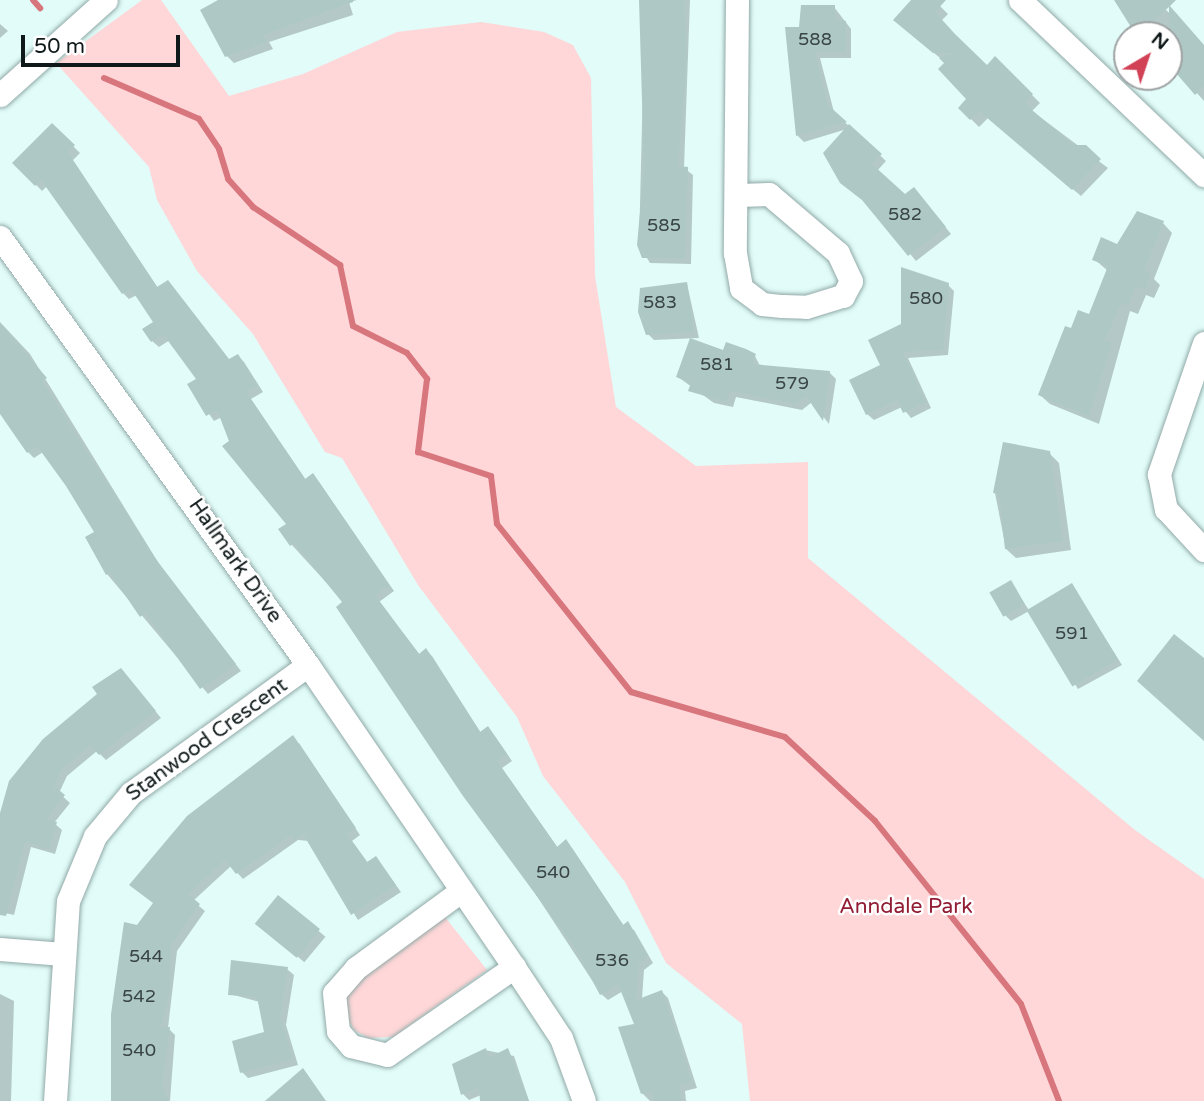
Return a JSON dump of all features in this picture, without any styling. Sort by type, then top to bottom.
[{"type":"street","points":[[0,95],[106,0]]},
{"type":"street","points":[[737,0],[738,195],[735,253],[741,288],[762,304],[782,306],[806,307],[843,296],[851,281],[838,253],[769,194],[738,195]]},
{"type":"street","points":[[1020,0],[1204,175]]},
{"type":"street","name":"Hallmark Drive","points":[[0,237],[309,665],[458,892],[514,967],[561,1038],[584,1101]]},
{"type":"street","points":[[1204,343],[1159,474],[1167,509],[1204,550]]},
{"type":"street","name":"Stanwood Crescent","points":[[55,1101],[68,901],[84,856],[109,816],[153,775],[309,665]]},
{"type":"street","points":[[458,892],[349,976],[334,993],[338,1031],[351,1046],[387,1055],[514,967]]},
{"type":"street","points":[[0,949],[63,954]]},
{"type":"green space","name":"Anndale Park","points":[[142,0],[161,0],[229,96],[303,74],[397,32],[481,22],[544,32],[573,45],[591,78],[595,276],[616,407],[696,466],[808,462],[808,558],[1135,830],[1204,879],[1204,1101],[750,1101],[742,1024],[666,963],[625,882],[543,776],[517,717],[418,585],[342,458],[325,452],[253,334],[197,271],[157,200],[149,167],[56,63]]},
{"type":"green space","points":[[445,917],[487,970],[393,1037],[368,1038],[354,1030],[345,1014],[346,993],[357,979]]},
{"type":"building","points":[[218,0],[353,2],[263,35],[267,42],[225,57],[200,10]]},
{"type":"building","points":[[639,0],[684,0],[687,57],[678,166],[688,167],[685,258],[642,258],[637,245],[644,168]]},
{"type":"building","points":[[911,0],[946,0],[935,12],[955,34],[987,65],[995,56],[1033,94],[1026,102],[1032,110],[1073,145],[1086,145],[1101,159],[1072,190],[979,111],[970,120],[958,108],[966,99],[938,69],[944,63],[939,58],[955,53],[933,53],[893,20]]},
{"type":"building","points":[[1114,0],[1176,0],[1170,6],[1204,45],[1204,86],[1195,95],[1183,81],[1183,21],[1169,21],[1169,7],[1152,21],[1127,21]]},
{"type":"building","points":[[801,5],[835,5],[835,20],[846,21],[846,52],[815,52],[828,105],[847,122],[796,136],[785,27],[799,27]]},
{"type":"building","points":[[52,123],[75,145],[68,153],[157,287],[168,280],[229,359],[238,354],[258,386],[246,392],[305,479],[313,473],[389,585],[375,595],[419,654],[426,648],[480,732],[488,726],[507,754],[497,761],[557,847],[566,839],[623,925],[628,921],[648,956],[639,964],[636,1000],[662,990],[692,1082],[680,1085],[681,1101],[653,1101],[652,1091],[641,1094],[618,1027],[634,1024],[618,984],[600,995],[575,948],[463,796],[336,607],[342,602],[294,543],[290,546],[278,529],[286,524],[222,446],[229,441],[217,410],[206,416],[187,384],[196,379],[163,334],[151,342],[142,329],[153,322],[131,289],[122,294],[41,180],[35,186],[12,163]]},
{"type":"building","points":[[849,124],[882,154],[872,164],[905,194],[914,187],[946,227],[908,256],[862,200],[840,183],[823,153]]},
{"type":"building","points":[[1137,211],[1164,221],[1144,271],[1151,273],[1145,290],[1136,286],[1128,306],[1121,303],[1105,340],[1112,343],[1089,416],[1038,395],[1065,326],[1071,328],[1078,310],[1089,314],[1108,266],[1092,260],[1101,237],[1117,244]]},
{"type":"building","points":[[901,267],[949,283],[943,350],[903,352],[926,402],[903,413],[897,400],[866,415],[849,380],[880,365],[868,340],[901,324]]},
{"type":"building","points":[[687,282],[694,332],[646,335],[638,312],[640,288]]},
{"type":"building","points":[[0,323],[47,378],[42,381],[155,558],[236,664],[200,689],[145,613],[140,617],[110,573],[106,575],[85,537],[94,532],[37,446],[27,453],[0,414]]},
{"type":"building","points":[[690,338],[723,350],[726,342],[746,349],[756,354],[752,364],[830,371],[823,421],[806,396],[795,404],[730,391],[726,402],[688,391],[691,383],[676,377]]},
{"type":"building","points":[[1003,442],[1050,451],[1063,541],[1005,549],[999,494],[993,493]]},
{"type":"building","points":[[1011,580],[1025,604],[1003,617],[989,592]]},
{"type":"building","points":[[1072,583],[1118,659],[1072,687],[1027,610]]},
{"type":"building","points":[[1174,634],[1204,658],[1204,741],[1137,681]]},
{"type":"building","points":[[121,668],[156,711],[99,755],[90,745],[61,770],[54,786],[65,795],[46,819],[57,822],[49,849],[25,842],[6,916],[0,915],[0,813],[9,781],[43,739],[97,694],[92,687]]},
{"type":"building","points":[[293,735],[356,828],[347,834],[367,862],[376,856],[396,885],[351,915],[303,834],[295,840],[291,835],[236,874],[225,860],[188,894],[200,904],[171,944],[170,993],[161,1027],[170,1027],[162,1084],[169,1101],[111,1101],[111,1014],[124,922],[137,925],[153,903],[129,885],[187,816]]},
{"type":"building","points":[[278,895],[320,929],[297,958],[255,924]]},
{"type":"building","points":[[231,960],[288,967],[280,1017],[293,1059],[240,1073],[232,1041],[264,1032],[257,997],[228,995]]},
{"type":"building","points":[[486,1048],[488,1058],[508,1048],[529,1101],[480,1101],[479,1087],[461,1095],[452,1064]]},
{"type":"building","points":[[303,1068],[326,1101],[265,1101],[288,1081]]},
{"type":"waterway","points":[[33,0],[40,8]]},
{"type":"waterway","points":[[104,78],[199,119],[219,149],[228,179],[253,207],[340,265],[353,326],[407,353],[427,379],[418,452],[491,476],[497,524],[631,692],[785,737],[875,821],[1021,1004],[1059,1101]]}]
